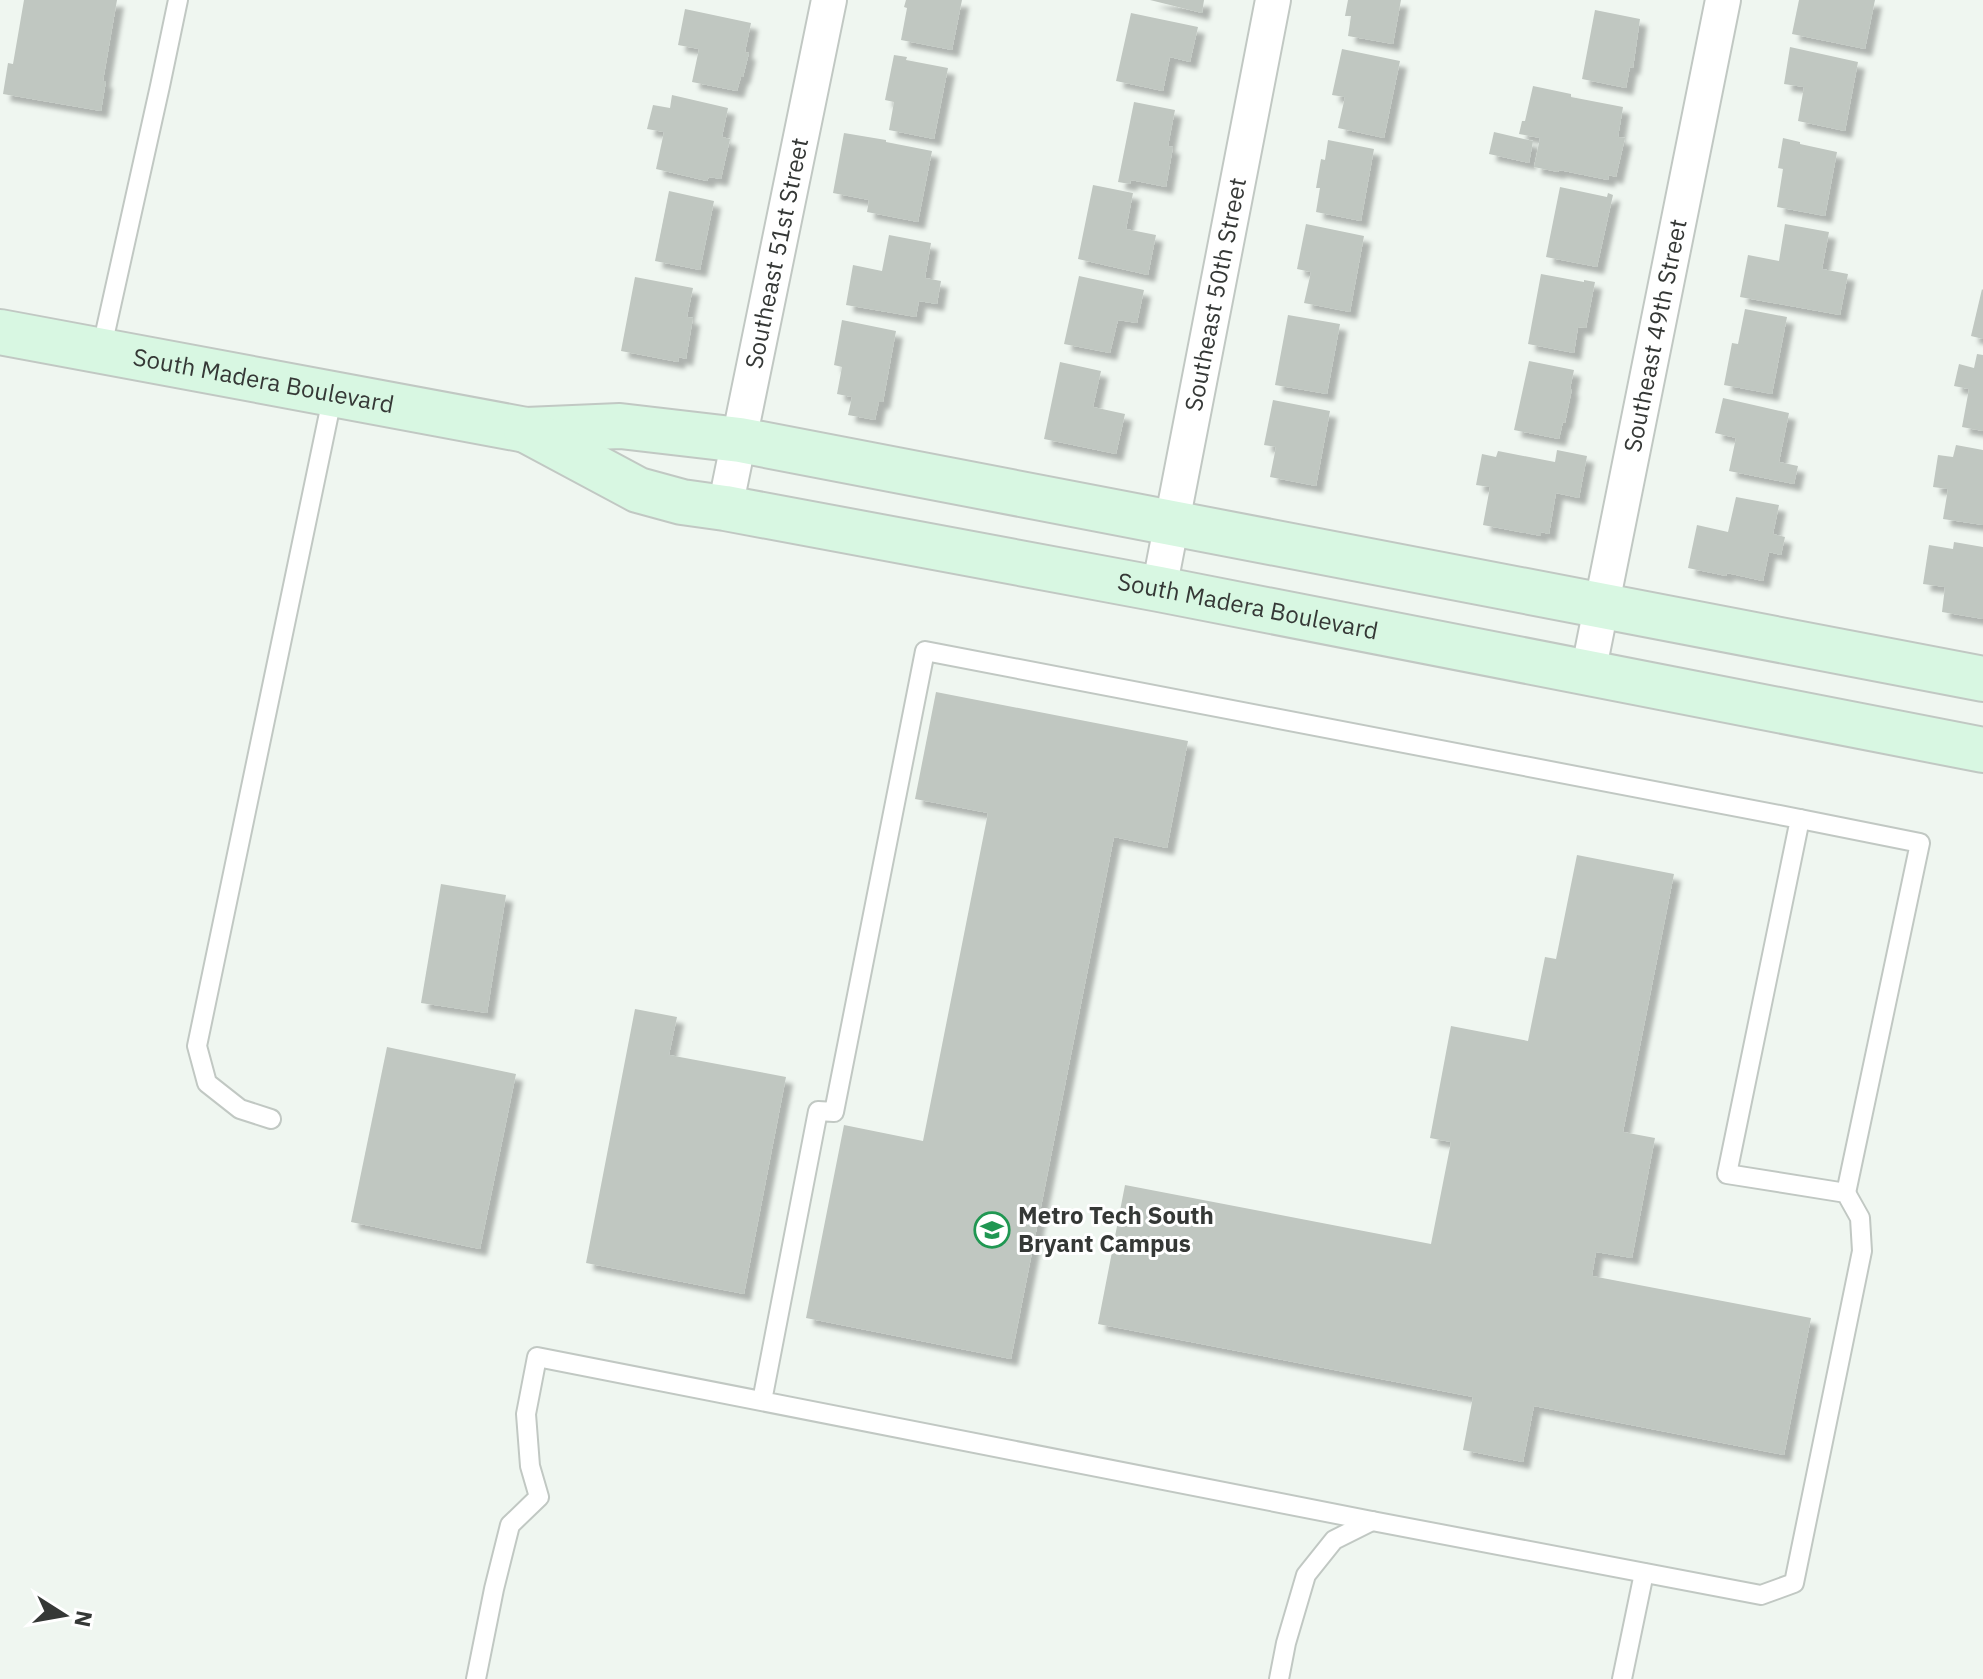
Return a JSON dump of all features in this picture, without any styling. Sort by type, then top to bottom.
[{"type":"street","name":"Southeast 51st Street","points":[[725,508],[829,0]]},
{"type":"street","name":"Southeast 50th Street","points":[[1159,589],[1273,0]]},
{"type":"street","name":"Southeast 49th Street","points":[[1588,673],[1723,0]]},
{"type":"street","name":"South Madera Boulevard","points":[[0,332],[526,430],[620,426],[740,440],[1983,679]]},
{"type":"street","name":"South Madera Boulevard","points":[[526,430],[638,490],[682,502],[1159,589],[1983,750]]},
{"type":"lane","points":[[101,351],[178,0]]},
{"type":"lane","points":[[271,1119],[240,1109],[207,1083],[197,1046],[333,394]]},
{"type":"lane","points":[[476,1679],[510,1525],[539,1497],[530,1466],[526,1414],[537,1357],[1372,1521],[1761,1595],[1794,1583],[1862,1251],[1860,1218],[1846,1193],[1920,843],[925,651],[834,1112],[818,1111],[762,1401]]},
{"type":"lane","points":[[1800,819],[1727,1174],[1846,1193]]},
{"type":"lane","points":[[1279,1679],[1306,1575],[1334,1540],[1372,1521]]},
{"type":"lane","points":[[1622,1679],[1644,1573]]},
{"type":"building","points":[[24,0],[117,0],[101,111],[3,94],[8,63],[13,64]]},
{"type":"building","points":[[906,0],[962,0],[952,50],[901,40]]},
{"type":"building","points":[[1150,0],[1204,0],[1202,13]]},
{"type":"building","points":[[1348,0],[1401,0],[1393,44],[1348,36],[1351,16],[1345,16]]},
{"type":"building","points":[[1799,0],[1875,0],[1865,49],[1792,34]]},
{"type":"building","points":[[685,9],[751,23],[745,52],[749,53],[737,91],[692,82],[699,49],[678,45]]},
{"type":"building","points":[[1595,10],[1640,19],[1633,68],[1630,67],[1626,88],[1582,79]]},
{"type":"building","points":[[1131,13],[1198,27],[1190,62],[1170,57],[1163,91],[1116,81]]},
{"type":"building","points":[[1790,47],[1858,62],[1845,131],[1798,121],[1804,87],[1784,84]]},
{"type":"building","points":[[1342,49],[1400,61],[1384,138],[1338,128],[1345,97],[1332,95]]},
{"type":"building","points":[[894,55],[948,68],[934,139],[889,130],[894,102],[885,100]]},
{"type":"building","points":[[1533,86],[1623,107],[1618,137],[1625,138],[1616,177],[1609,175],[1608,180],[1534,167],[1540,138],[1519,134]]},
{"type":"building","points":[[672,95],[728,108],[722,137],[730,139],[721,179],[709,177],[707,181],[656,169],[664,132],[647,129],[653,105],[670,108]]},
{"type":"building","points":[[1134,102],[1175,110],[1168,146],[1173,147],[1166,187],[1131,180],[1130,184],[1118,182]]},
{"type":"building","points":[[1494,132],[1533,141],[1529,163],[1489,154]]},
{"type":"building","points":[[844,133],[932,151],[918,222],[867,212],[869,200],[833,193]]},
{"type":"building","points":[[1783,138],[1837,152],[1825,216],[1777,207],[1783,169],[1778,168]]},
{"type":"building","points":[[1328,140],[1374,149],[1361,221],[1316,212],[1320,188],[1316,188]]},
{"type":"building","points":[[1093,185],[1133,193],[1126,229],[1156,235],[1148,275],[1078,259]]},
{"type":"building","points":[[1560,187],[1607,197],[1608,193],[1613,195],[1597,267],[1546,257]]},
{"type":"building","points":[[669,191],[714,201],[700,270],[655,261]]},
{"type":"building","points":[[1306,224],[1364,236],[1350,312],[1304,303],[1311,272],[1297,269]]},
{"type":"building","points":[[1785,224],[1829,232],[1822,269],[1848,274],[1840,315],[1740,297],[1748,255],[1779,261]]},
{"type":"building","points":[[889,235],[931,243],[925,278],[941,281],[937,304],[919,301],[916,317],[846,305],[853,265],[882,271]]},
{"type":"building","points":[[1541,274],[1595,282],[1586,328],[1578,327],[1574,353],[1528,344]]},
{"type":"building","points":[[1079,276],[1144,290],[1137,323],[1118,320],[1110,353],[1064,344]]},
{"type":"building","points":[[635,277],[693,288],[687,317],[693,318],[686,359],[679,357],[678,362],[621,351]]},
{"type":"building","points":[[1983,290],[1983,339],[1971,336]]},
{"type":"building","points":[[1745,309],[1787,317],[1772,394],[1724,385],[1732,343],[1738,344]]},
{"type":"building","points":[[1288,315],[1340,324],[1327,394],[1275,385]]},
{"type":"building","points":[[842,320],[896,331],[883,402],[879,402],[875,420],[848,415],[852,397],[837,394],[842,367],[834,365]]},
{"type":"building","points":[[1977,354],[1983,355],[1983,431],[1962,427],[1969,389],[1954,386],[1959,364],[1974,368]]},
{"type":"building","points":[[1529,361],[1574,370],[1565,423],[1559,439],[1514,430]]},
{"type":"building","points":[[1060,362],[1101,371],[1093,407],[1125,414],[1116,454],[1044,439]]},
{"type":"building","points":[[1723,398],[1789,413],[1779,462],[1798,466],[1794,484],[1729,471],[1736,438],[1715,433]]},
{"type":"building","points":[[1273,400],[1330,411],[1316,486],[1270,477],[1276,447],[1264,445]]},
{"type":"building","points":[[1956,445],[1983,450],[1983,525],[1943,519],[1948,489],[1933,487],[1938,455],[1953,457]]},
{"type":"building","points":[[1557,450],[1587,456],[1579,498],[1556,493],[1549,534],[1541,532],[1541,536],[1483,525],[1490,487],[1476,485],[1482,454],[1496,457],[1498,451],[1555,462]]},
{"type":"building","points":[[1736,497],[1779,505],[1773,534],[1785,537],[1781,555],[1769,552],[1763,581],[1688,568],[1697,525],[1728,532]]},
{"type":"building","points":[[1954,542],[1983,547],[1983,619],[1942,612],[1945,587],[1923,584],[1929,545],[1953,549]]},
{"type":"building","points":[[936,692],[1188,741],[1167,848],[1114,837],[1011,1359],[806,1318],[844,1125],[923,1141],[988,813],[915,799]]},
{"type":"building","points":[[1577,855],[1674,874],[1623,1132],[1655,1138],[1632,1258],[1596,1252],[1592,1276],[1811,1318],[1784,1455],[1534,1406],[1523,1462],[1463,1450],[1473,1397],[1098,1324],[1125,1185],[1431,1244],[1451,1142],[1430,1138],[1451,1026],[1528,1041],[1545,957],[1556,959]]},
{"type":"building","points":[[441,884],[506,895],[487,1013],[421,1003]]},
{"type":"building","points":[[635,1009],[677,1017],[669,1055],[786,1077],[744,1294],[586,1263]]},
{"type":"building","points":[[387,1047],[516,1074],[480,1249],[351,1222]]},
{"type":"place","name":"Metro Tech South Bryant Campus","points":[[992,1230]]}]
